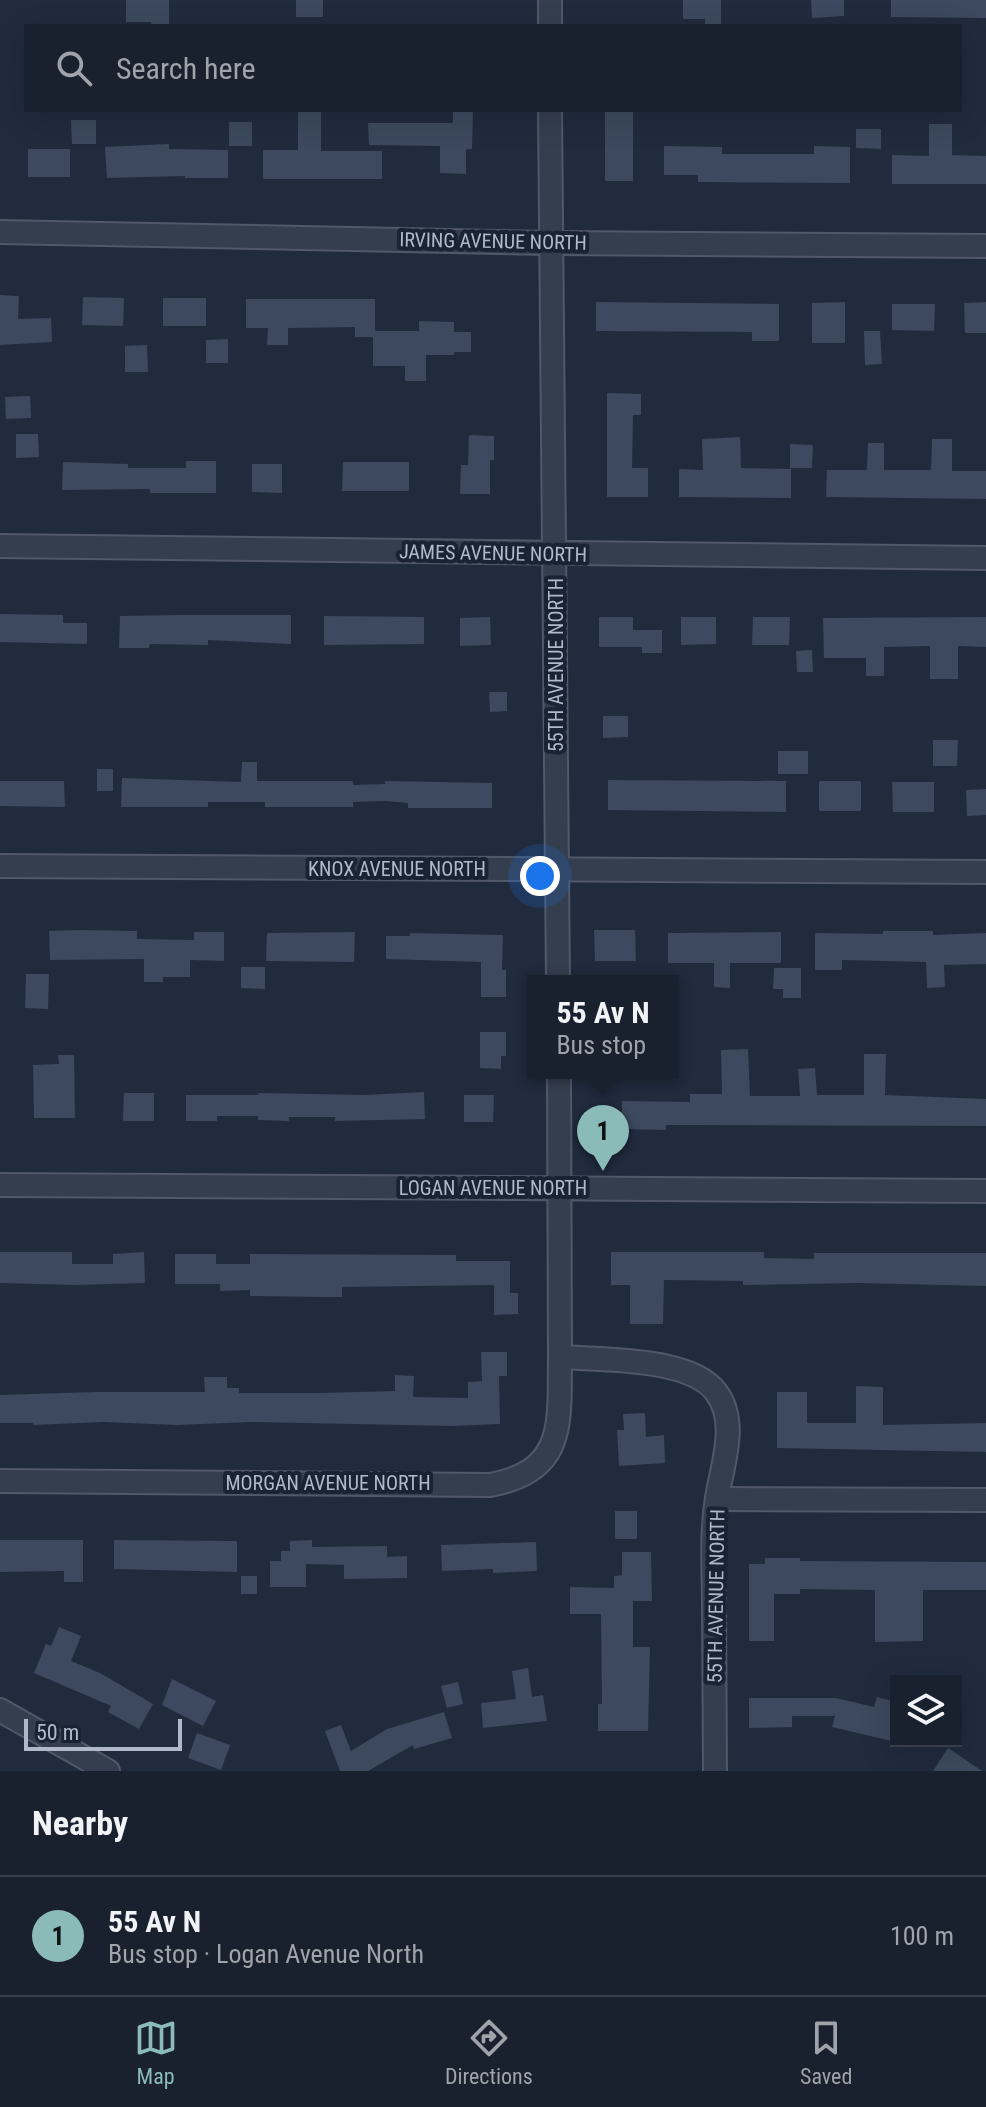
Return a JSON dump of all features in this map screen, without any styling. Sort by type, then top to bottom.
[{"type":"street","points":[[550,0],[550,24]]},
{"type":"street","name":"55TH AVENUE NORTH","points":[[550,112],[558,975]]},
{"type":"street","name":"IRVING AVENUE NORTH","points":[[0,232],[551,243],[986,246]]},
{"type":"street","name":"JAMES AVENUE NORTH","points":[[0,546],[986,558]]},
{"type":"street","name":"KNOX AVENUE NORTH","points":[[0,866],[986,872]]},
{"type":"street","points":[[559,1079],[560,1357]]},
{"type":"street","name":"LOGAN AVENUE NORTH","points":[[0,1185],[986,1191]]},
{"type":"street","name":"55TH AVENUE NORTH","points":[[560,1357],[667,1367],[701,1379],[716,1392],[724,1409],[729,1428],[713,1524],[715,1771]]},
{"type":"street","name":"MORGAN AVENUE NORTH","points":[[0,1481],[490,1485],[513,1480],[532,1471],[548,1455],[559,1409],[560,1357]]},
{"type":"street","points":[[717,1499],[986,1500]]},
{"type":"street","points":[[0,1710],[108,1771]]},
{"type":"building","points":[[126,0],[169,0],[169,24],[126,22]]},
{"type":"building","points":[[296,0],[323,0],[323,17],[296,17]]},
{"type":"building","points":[[683,0],[721,0],[721,24],[705,24],[705,19],[683,19]]},
{"type":"building","points":[[811,0],[844,0],[844,16],[812,18]]},
{"type":"building","points":[[891,0],[986,0],[986,18],[891,17]]},
{"type":"building","points":[[298,112],[321,112],[321,151],[382,151],[382,179],[263,179],[263,150],[298,150]]},
{"type":"building","points":[[453,112],[473,112],[472,149],[466,149],[466,174],[440,173],[440,146],[369,145],[368,123],[453,123]]},
{"type":"building","points":[[605,112],[633,112],[633,181],[605,181]]},
{"type":"building","points":[[71,120],[96,120],[96,144],[72,144]]},
{"type":"building","points":[[229,122],[252,122],[252,146],[229,146]]},
{"type":"building","points":[[929,124],[952,124],[952,155],[986,156],[986,184],[892,184],[892,155],[929,156]]},
{"type":"building","points":[[856,129],[881,129],[881,149],[856,148]]},
{"type":"building","points":[[169,144],[169,149],[228,150],[228,178],[107,178],[105,147]]},
{"type":"building","points":[[664,146],[722,147],[722,154],[814,154],[814,146],[850,147],[850,183],[698,182],[698,175],[664,175]]},
{"type":"building","points":[[28,149],[70,149],[70,177],[28,177]]},
{"type":"building","points":[[0,295],[19,296],[18,319],[51,318],[52,342],[0,345]]},
{"type":"building","points":[[83,297],[124,298],[123,326],[82,325]]},
{"type":"building","points":[[163,298],[206,298],[206,326],[163,326]]},
{"type":"building","points":[[246,299],[375,299],[375,331],[419,331],[419,321],[454,322],[454,332],[471,332],[471,352],[426,355],[426,381],[405,381],[405,366],[373,366],[373,337],[355,337],[355,327],[288,328],[288,345],[267,345],[268,328],[246,328]]},
{"type":"building","points":[[596,302],[779,304],[779,341],[752,341],[752,332],[596,331]]},
{"type":"building","points":[[845,302],[845,343],[812,343],[812,303]]},
{"type":"building","points":[[986,302],[986,333],[965,333],[964,303]]},
{"type":"building","points":[[892,304],[935,304],[934,331],[892,330]]},
{"type":"building","points":[[864,331],[880,331],[882,364],[865,365]]},
{"type":"building","points":[[228,339],[228,363],[206,363],[206,340]]},
{"type":"building","points":[[147,345],[148,372],[125,372],[125,346]]},
{"type":"building","points":[[607,393],[641,394],[641,415],[633,415],[632,468],[648,468],[648,497],[607,497]]},
{"type":"building","points":[[30,396],[31,418],[6,419],[5,397]]},
{"type":"building","points":[[16,434],[38,434],[39,457],[16,458]]},
{"type":"building","points":[[469,435],[494,436],[490,494],[460,494],[461,465],[468,465]]},
{"type":"building","points":[[740,437],[741,468],[791,469],[791,498],[679,497],[679,469],[703,470],[702,439]]},
{"type":"building","points":[[932,439],[952,439],[952,471],[986,471],[986,499],[826,497],[827,470],[867,470],[868,443],[884,443],[884,470],[931,470]]},
{"type":"building","points":[[790,444],[813,445],[812,468],[790,468]]},
{"type":"building","points":[[186,461],[216,461],[216,493],[150,493],[150,489],[62,490],[63,462],[128,464],[128,468],[186,468]]},
{"type":"building","points":[[343,462],[409,462],[409,491],[342,491]]},
{"type":"building","points":[[252,464],[282,464],[282,493],[252,492]]},
{"type":"building","points":[[0,614],[63,615],[63,623],[87,623],[87,644],[0,642]]},
{"type":"building","points":[[291,615],[291,644],[208,640],[208,645],[150,644],[149,648],[119,648],[120,616]]},
{"type":"building","points":[[324,616],[424,617],[424,644],[324,645]]},
{"type":"building","points":[[490,617],[491,645],[460,646],[460,618]]},
{"type":"building","points":[[599,617],[633,617],[633,630],[662,630],[662,653],[642,653],[642,647],[599,647]]},
{"type":"building","points":[[681,617],[716,617],[716,644],[681,645]]},
{"type":"building","points":[[753,617],[790,617],[789,645],[752,645]]},
{"type":"building","points":[[986,617],[986,647],[958,646],[958,679],[930,679],[930,646],[884,647],[884,676],[866,676],[866,658],[824,658],[823,618]]},
{"type":"building","points":[[812,650],[813,672],[797,672],[796,651]]},
{"type":"building","points":[[489,692],[507,692],[507,711],[490,712]]},
{"type":"building","points":[[603,716],[628,716],[628,737],[603,738]]},
{"type":"building","points":[[933,740],[958,740],[957,766],[933,766]]},
{"type":"building","points":[[778,751],[808,751],[808,774],[778,774]]},
{"type":"building","points":[[242,762],[257,762],[257,781],[353,781],[353,785],[385,784],[385,781],[492,783],[492,808],[408,808],[408,803],[385,801],[353,802],[353,807],[265,807],[265,802],[208,802],[208,807],[121,807],[122,778],[241,782]]},
{"type":"building","points":[[97,769],[113,769],[113,791],[97,791]]},
{"type":"building","points":[[608,780],[786,781],[786,812],[608,810]]},
{"type":"building","points":[[0,781],[64,781],[65,807],[0,806]]},
{"type":"building","points":[[819,781],[861,781],[861,811],[819,811]]},
{"type":"building","points":[[892,782],[934,782],[934,812],[893,812]]},
{"type":"building","points":[[986,789],[986,815],[967,816],[966,790]]},
{"type":"building","points":[[594,930],[635,930],[636,961],[595,961]]},
{"type":"building","points":[[49,931],[137,931],[137,939],[194,940],[194,932],[224,932],[224,961],[190,960],[190,977],[163,977],[163,982],[144,982],[144,959],[50,960]]},
{"type":"building","points":[[883,931],[933,931],[933,935],[986,933],[986,964],[944,965],[945,987],[927,988],[926,962],[842,960],[842,970],[815,970],[815,933],[883,934]]},
{"type":"building","points":[[355,932],[354,962],[266,961],[267,933]]},
{"type":"building","points":[[781,932],[781,963],[730,963],[730,988],[714,987],[714,963],[668,963],[668,933]]},
{"type":"building","points":[[410,933],[503,935],[502,970],[506,970],[506,997],[481,997],[481,962],[386,959],[386,936],[410,936]]},
{"type":"building","points":[[241,967],[265,967],[265,989],[241,988]]},
{"type":"building","points":[[774,968],[801,968],[801,998],[783,998],[783,989],[773,989]]},
{"type":"building","points":[[26,974],[49,974],[48,1009],[25,1008]]},
{"type":"building","points":[[480,1032],[506,1032],[506,1056],[501,1056],[501,1069],[480,1068]]},
{"type":"building","points":[[748,1049],[750,1096],[800,1096],[798,1069],[815,1068],[817,1095],[864,1095],[864,1054],[886,1054],[885,1095],[986,1099],[986,1126],[666,1125],[666,1130],[622,1129],[622,1101],[690,1102],[690,1094],[722,1094],[721,1050]]},
{"type":"building","points":[[58,1055],[74,1055],[75,1118],[34,1118],[33,1065],[59,1064]]},
{"type":"building","points":[[424,1092],[425,1119],[335,1121],[335,1117],[289,1117],[289,1121],[258,1120],[258,1116],[217,1116],[217,1121],[186,1121],[186,1095]]},
{"type":"building","points":[[124,1093],[154,1093],[154,1121],[123,1121]]},
{"type":"building","points":[[464,1095],[494,1095],[493,1122],[464,1122]]},
{"type":"building","points":[[0,1252],[72,1252],[72,1264],[113,1264],[113,1254],[144,1252],[145,1283],[0,1283]]},
{"type":"building","points":[[611,1252],[764,1252],[764,1258],[814,1259],[814,1253],[986,1253],[986,1286],[858,1283],[743,1285],[743,1281],[664,1280],[663,1324],[630,1324],[630,1285],[611,1285]]},
{"type":"building","points":[[175,1254],[216,1254],[216,1264],[250,1264],[250,1254],[456,1255],[456,1261],[510,1261],[510,1293],[518,1293],[518,1314],[494,1315],[494,1285],[342,1287],[342,1297],[320,1297],[250,1296],[250,1290],[220,1291],[220,1284],[175,1284]]},
{"type":"building","points":[[481,1352],[507,1352],[507,1376],[499,1376],[500,1424],[0,1423],[0,1395],[205,1392],[204,1377],[227,1377],[227,1388],[239,1388],[239,1393],[322,1393],[395,1391],[395,1375],[414,1376],[413,1397],[468,1398],[468,1382],[482,1381]]},
{"type":"building","points":[[856,1386],[883,1387],[883,1425],[986,1423],[986,1452],[777,1448],[777,1392],[807,1392],[807,1423],[856,1423]]},
{"type":"building","points":[[645,1413],[646,1437],[664,1435],[665,1463],[619,1466],[617,1430],[624,1430],[623,1414]]},
{"type":"building","points":[[615,1511],[637,1511],[637,1539],[615,1539]]},
{"type":"building","points":[[0,1540],[83,1540],[83,1582],[64,1582],[64,1571],[0,1572]]},
{"type":"building","points":[[114,1540],[237,1541],[237,1572],[114,1569]]},
{"type":"building","points":[[312,1540],[312,1547],[387,1546],[387,1557],[407,1556],[407,1578],[344,1579],[344,1565],[306,1564],[306,1587],[270,1587],[270,1561],[281,1561],[281,1551],[290,1551],[290,1541]]},
{"type":"building","points":[[536,1542],[537,1571],[442,1571],[441,1545]]},
{"type":"building","points":[[622,1552],[651,1552],[652,1601],[633,1601],[633,1647],[650,1647],[648,1731],[598,1731],[598,1704],[602,1704],[601,1614],[570,1614],[570,1587],[614,1588],[614,1576],[622,1575]]},
{"type":"building","points":[[765,1558],[986,1562],[986,1590],[923,1590],[923,1641],[875,1642],[875,1590],[800,1589],[800,1594],[774,1594],[774,1641],[749,1641],[749,1564],[765,1564]]},
{"type":"building","points":[[241,1576],[257,1576],[257,1594],[241,1594]]},
{"type":"building","points":[[59,1627],[81,1636],[71,1661],[100,1673],[153,1704],[139,1729],[108,1712],[111,1706],[34,1673],[46,1644],[51,1646]]},
{"type":"building","points":[[528,1668],[532,1697],[543,1695],[547,1721],[483,1728],[481,1703],[516,1699],[512,1671]]},
{"type":"building","points":[[172,1679],[216,1701],[203,1726],[162,1705]]},
{"type":"building","points":[[458,1682],[463,1704],[447,1708],[441,1686]]},
{"type":"building","points":[[877,1697],[890,1700],[890,1741],[832,1727],[835,1716],[792,1716],[792,1727],[749,1728],[749,1698],[836,1698],[874,1707]]},
{"type":"building","points":[[444,1712],[452,1738],[414,1749],[413,1745],[368,1771],[340,1771],[325,1731],[341,1725],[351,1751],[387,1729]]},
{"type":"building","points":[[197,1733],[230,1745],[221,1770],[188,1758]]},
{"type":"building","points":[[948,1748],[982,1771],[933,1771]]},
{"type":"place","name":"55 Av N","points":[[603,1171]]}]
